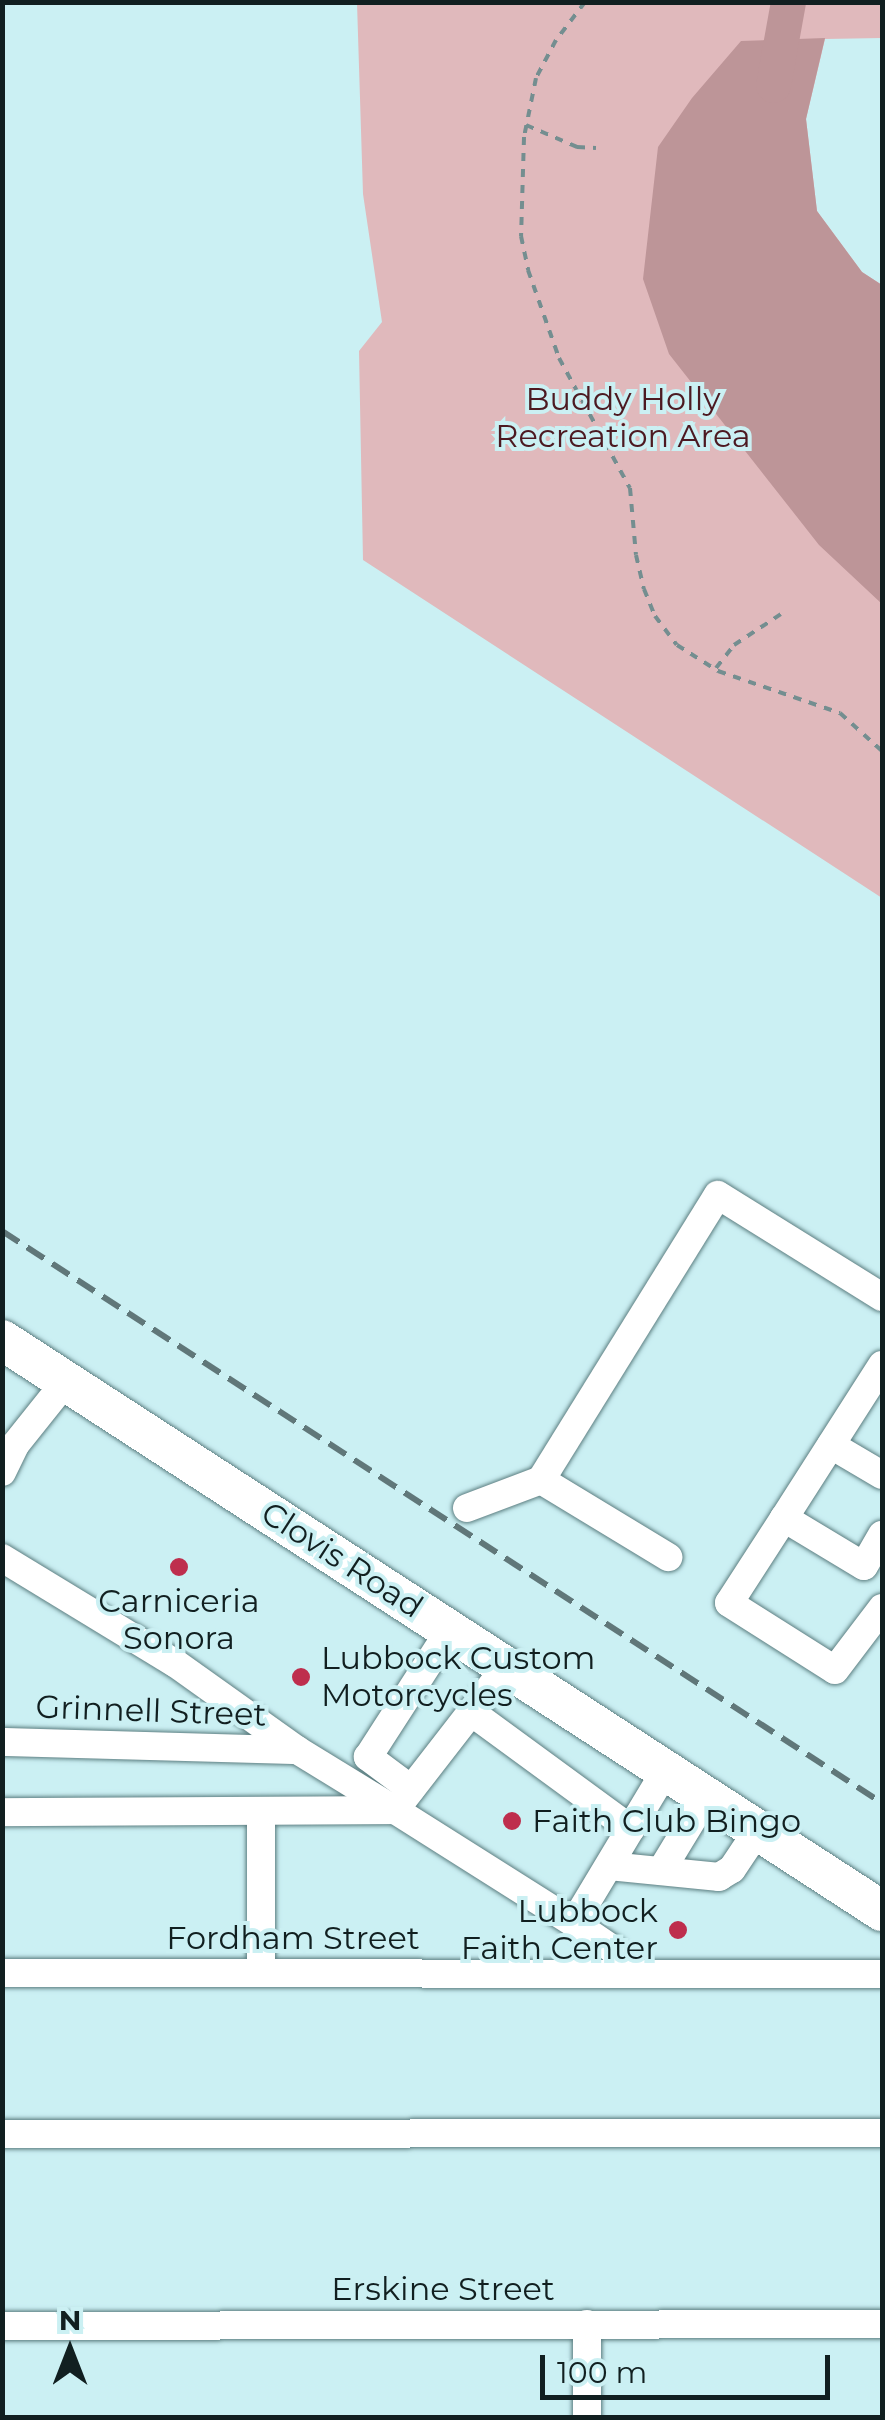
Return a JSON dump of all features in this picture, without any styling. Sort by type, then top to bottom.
[{"type":"highway","name":"Clovis Road","points":[[2,1340],[882,1911]]},
{"type":"street","points":[[467,1508],[542,1480],[718,1195],[882,1296]]},
{"type":"street","points":[[882,1365],[729,1603],[835,1670],[882,1608]]},
{"type":"street","points":[[3,1472],[15,1445],[66,1381]]},
{"type":"street","points":[[831,1445],[882,1475]]},
{"type":"street","points":[[542,1480],[668,1558]]},
{"type":"street","points":[[784,1518],[864,1566],[882,1535]]},
{"type":"street","points":[[2,1558],[175,1663],[297,1750],[403,1800],[614,1950],[626,1974]]},
{"type":"street","points":[[403,1800],[368,1757],[450,1630]]},
{"type":"street","points":[[2,1812],[261,1810],[403,1800],[506,1666]]},
{"type":"street","points":[[471,1712],[630,1829]]},
{"type":"street","name":"Grinnell Street","points":[[2,1742],[297,1750]]},
{"type":"street","points":[[574,1922],[666,1770]]},
{"type":"street","points":[[660,1871],[706,1797]]},
{"type":"street","points":[[261,1810],[261,1973]]},
{"type":"street","points":[[608,1866],[718,1877],[732,1869],[758,1830]]},
{"type":"street","name":"Fordham Street","points":[[2,1972],[882,1974]]},
{"type":"street","points":[[2,2134],[882,2133]]},
{"type":"street","points":[[587,2324],[587,2418]]},
{"type":"street","name":"Erskine Street","points":[[2,2326],[882,2324]]},
{"type":"path","points":[[585,2],[545,58],[526,125],[521,236],[537,298],[560,358],[630,488],[636,555],[655,616],[677,644],[715,669],[840,713],[882,751]]},
{"type":"path","points":[[526,125],[577,147],[596,148]]},
{"type":"path","points":[[715,669],[734,645],[780,614]]},
{"type":"green space","name":"Buddy Holly Recreation Area","points":[[357,3],[882,3],[882,38],[825,39],[806,119],[817,211],[862,272],[882,285],[882,898],[363,560],[359,351],[382,322],[363,194]]},
{"type":"shaded area","points":[[825,38],[806,119],[817,211],[862,272],[882,285],[882,604],[819,545],[669,354],[643,279],[658,147],[692,98],[741,41]]},
{"type":"waterway","points":[[773,85],[788,2]]},
{"type":"railway","points":[[2,1231],[882,1803]]},
{"type":"place","name":"Carniceria Sonora","points":[[179,1567]]},
{"type":"place","name":"Lubbock Custom Motorcycles","points":[[301,1677]]},
{"type":"place","name":"Faith Club Bingo","points":[[512,1821]]},
{"type":"place","name":"Lubbock Faith Center","points":[[678,1930]]}]
